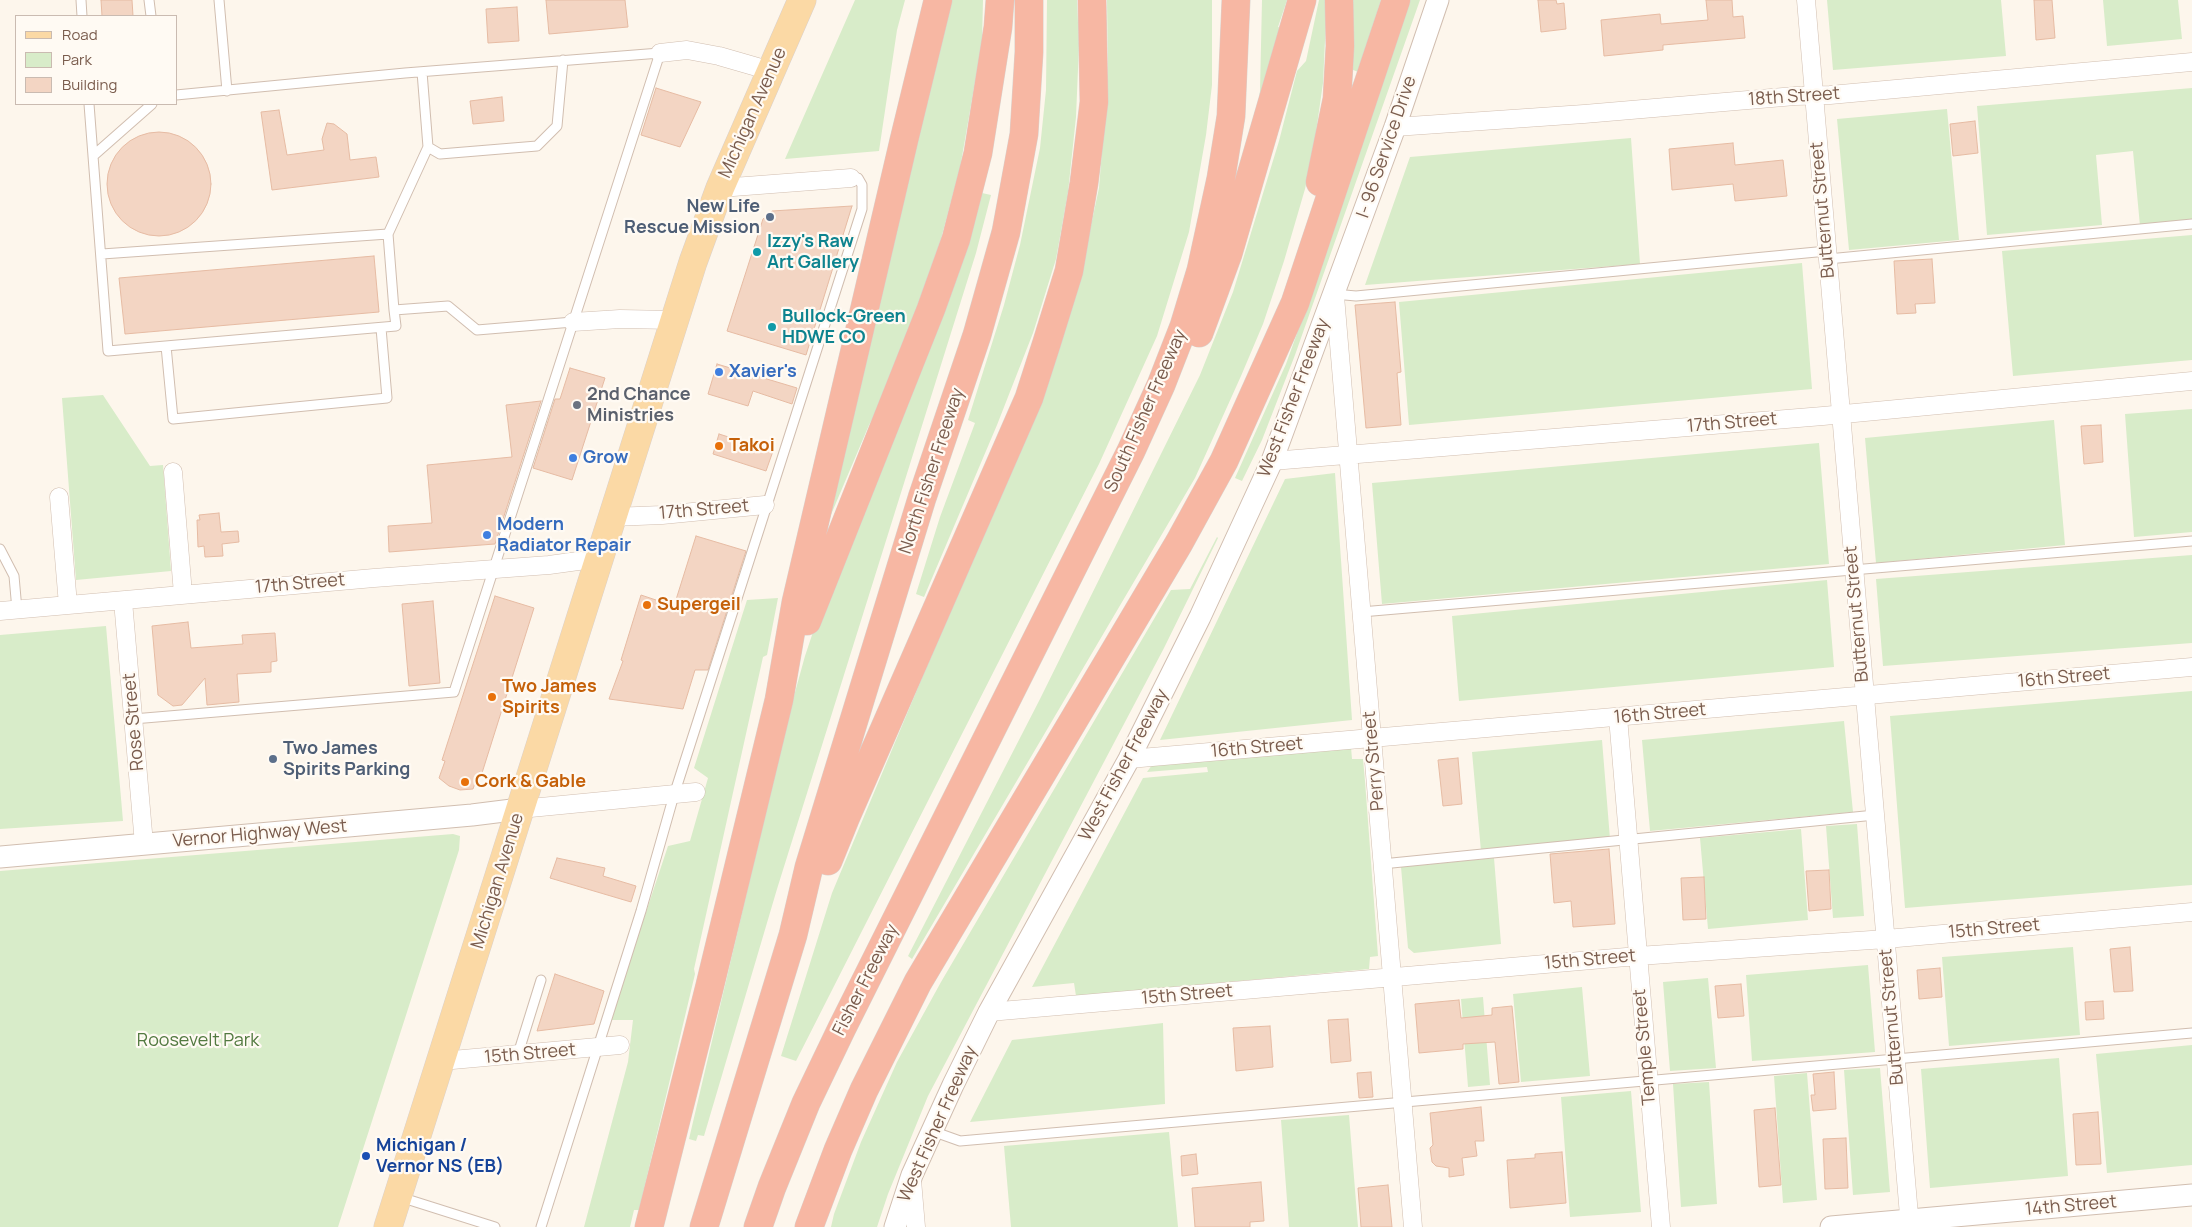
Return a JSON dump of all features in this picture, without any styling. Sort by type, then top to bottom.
[{"type":"highway","points":[[650,1227],[710,989],[778,700],[796,602],[938,0]]},
{"type":"highway","points":[[778,700],[828,563],[931,309],[956,239],[978,153],[998,27],[1000,0]]},
{"type":"highway","name":"North Fisher Freeway","points":[[793,935],[812,858],[922,498],[977,335],[1006,232],[1024,134],[1029,52],[1029,0]]},
{"type":"highway","points":[[704,1227],[793,935],[824,872],[845,819],[1029,398],[1048,342],[1069,271],[1084,183],[1094,102],[1092,0]]},
{"type":"highway","name":"South Fisher Freeway","points":[[988,740],[1131,451],[1161,385],[1184,326],[1212,224],[1231,116],[1236,0]]},
{"type":"highway","points":[[988,740],[1043,654],[1161,420],[1181,376],[1228,254],[1302,0]]},
{"type":"highway","points":[[1270,359],[1324,170],[1337,99],[1340,46],[1339,0]]},
{"type":"highway","points":[[809,1227],[838,1150],[864,1090],[918,982],[1180,543],[1224,461],[1295,303],[1396,0]]},
{"type":"highway","name":"Fisher Freeway","points":[[758,1227],[772,1187],[810,1095],[988,740]]},
{"type":"main road","name":"Michigan Avenue","points":[[388,1227],[674,320],[720,188],[802,0]]},
{"type":"street","name":"I- 96 Service Drive","points":[[1334,294],[1395,127],[1438,0]]},
{"type":"street","name":"Butternut Street","points":[[1806,0],[1910,1224]]},
{"type":"street","points":[[660,52],[687,50],[719,56],[771,71]]},
{"type":"street","name":"18th Street","points":[[1395,127],[1813,96],[2192,62]]},
{"type":"street","points":[[720,188],[850,178]]},
{"type":"street","name":"Perry Street","points":[[1334,294],[1414,1227]]},
{"type":"street","name":"West Fisher Freeway","points":[[895,1227],[912,1175],[931,1131],[989,1012],[1129,760],[1200,617],[1272,461],[1334,294]]},
{"type":"street","points":[[573,322],[620,319],[674,320]]},
{"type":"street","name":"17th Street","points":[[1272,461],[1840,414],[2192,381]]},
{"type":"street","points":[[173,472],[183,594]]},
{"type":"street","points":[[59,496],[68,606]]},
{"type":"street","name":"17th Street","points":[[613,517],[765,505]]},
{"type":"street","name":"17th Street","points":[[8,610],[494,568],[549,565],[600,558]]},
{"type":"street","name":"Rose Street","points":[[123,601],[144,844]]},
{"type":"street","name":"16th Street","points":[[1129,760],[2192,667]]},
{"type":"street","name":"Temple Street","points":[[1618,717],[1661,1227]]},
{"type":"street","points":[[520,809],[696,792]]},
{"type":"street","name":"Vernor Highway West","points":[[0,857],[472,815],[520,809]]},
{"type":"street","name":"15th Street","points":[[989,1012],[1638,956],[1886,939],[2192,912]]},
{"type":"street","name":"15th Street","points":[[441,1061],[620,1045]]},
{"type":"street","points":[[912,1175],[916,1227]]},
{"type":"street","name":"14th Street","points":[[1831,1227],[1910,1224],[2192,1195]]},
{"type":"lane","points":[[81,0],[82,15]]},
{"type":"lane","points":[[149,0],[151,15]]},
{"type":"lane","points":[[219,0],[227,90]]},
{"type":"lane","points":[[134,719],[454,692],[660,52],[422,72],[178,96]]},
{"type":"lane","points":[[428,147],[440,154],[537,146],[557,126],[563,60]]},
{"type":"lane","points":[[89,105],[108,351],[381,328],[396,326],[388,234],[428,147],[422,72]]},
{"type":"lane","points":[[93,156],[151,105]]},
{"type":"lane","points":[[541,1227],[765,505],[862,209],[862,185],[858,178],[850,178]]},
{"type":"lane","points":[[1334,294],[1356,296],[2192,224]]},
{"type":"lane","points":[[102,254],[388,234]]},
{"type":"lane","points":[[394,310],[448,306],[477,330],[573,322]]},
{"type":"lane","points":[[166,346],[173,419],[387,398],[381,328]]},
{"type":"lane","points":[[1361,612],[2192,541]]},
{"type":"lane","points":[[0,549],[14,576],[8,610]]},
{"type":"lane","points":[[1382,864],[1875,816]]},
{"type":"lane","points":[[518,1054],[540,980]]},
{"type":"lane","points":[[931,1131],[960,1141],[2192,1033]]},
{"type":"lane","points":[[397,1196],[495,1227]]},
{"type":"green space","points":[[855,0],[905,0],[897,30],[879,151],[785,159]]},
{"type":"green space","points":[[951,0],[983,0],[982,42],[960,168],[941,239],[888,390],[869,425],[830,517],[823,515]]},
{"type":"green space","points":[[1047,0],[1077,0],[1079,45],[1076,117],[1068,192],[1056,259],[1033,333],[997,425],[924,597],[916,594],[940,517],[975,423],[968,420],[1004,305],[1020,245],[1040,148],[1046,90]]},
{"type":"green space","points":[[1107,0],[1212,0],[1212,85],[1206,135],[1189,232],[1157,336],[1099,464],[796,1061],[781,1056],[832,893],[973,556],[1078,286],[1099,188],[1108,76]]},
{"type":"green space","points":[[1262,0],[1287,0],[1278,27],[1286,30],[1258,105],[1260,91]]},
{"type":"green space","points":[[1319,0],[1326,0],[1323,83],[1305,189],[1263,324],[1241,376],[1195,478],[912,959],[908,956],[1040,699],[1200,375],[1233,292],[1279,141],[1297,71],[1306,61]]},
{"type":"green space","points":[[1350,0],[1381,0],[1358,72],[1351,69]]},
{"type":"green space","points":[[1407,0],[1420,0],[1295,355],[1262,440],[1242,481],[1235,478],[1286,364],[1304,314]]},
{"type":"green space","points":[[1827,0],[2001,0],[2006,56],[1833,70]]},
{"type":"green space","points":[[2103,0],[2178,0],[2182,39],[2107,46]]},
{"type":"green space","points":[[2192,88],[2192,221],[2140,226],[2133,151],[2096,155],[2102,225],[1987,235],[1977,106]]},
{"type":"green space","points":[[1947,109],[1959,240],[1849,250],[1837,119]]},
{"type":"green space","points":[[1631,138],[1640,264],[1365,285],[1410,157]]},
{"type":"green space","points":[[982,193],[991,195],[976,253],[777,889],[704,1136],[698,1135],[696,1141],[689,1139],[786,725],[805,656],[831,578],[956,275]]},
{"type":"green space","points":[[2192,235],[2192,360],[2013,376],[2002,251]]},
{"type":"green space","points":[[1802,263],[1812,389],[1409,425],[1399,302]]},
{"type":"green space","points":[[103,395],[150,466],[163,465],[171,571],[76,580],[62,398]]},
{"type":"green space","points":[[2192,409],[2192,532],[2134,537],[2125,414]]},
{"type":"green space","points":[[2054,420],[2065,545],[1876,563],[1865,438]]},
{"type":"green space","points":[[1819,443],[1829,564],[1382,604],[1372,483]]},
{"type":"green space","points":[[1335,473],[1352,720],[1160,740],[1285,479]]},
{"type":"green space","points":[[1217,537],[1164,648],[928,1096],[888,1194],[877,1227],[831,1227],[861,1142],[897,1062],[941,982],[1171,590],[1190,589]]},
{"type":"green space","points":[[2192,555],[2192,643],[1883,666],[1876,579]]},
{"type":"green space","points":[[1827,580],[1834,667],[1459,701],[1452,616]]},
{"type":"green space","points":[[778,598],[767,655],[763,657],[694,969],[695,974],[639,1210],[634,1210],[630,1227],[584,1227],[628,1062],[633,1020],[610,1020],[668,846],[690,841],[708,778],[694,768],[747,600]]},
{"type":"green space","points":[[106,626],[123,821],[0,829],[0,635]]},
{"type":"green space","points":[[2192,691],[2192,885],[1905,908],[1890,716]]},
{"type":"green space","points":[[1844,721],[1853,812],[1650,831],[1642,740]]},
{"type":"green space","points":[[1602,740],[1610,839],[1481,851],[1472,752]]},
{"type":"green space","points":[[1351,747],[1352,759],[1363,759],[1365,781],[1378,956],[1370,957],[1369,969],[1076,996],[1074,983],[1032,987],[1143,778],[1208,772],[1207,767],[1147,772],[1152,765]]},
{"type":"green space","points":[[1857,824],[1864,916],[1833,918],[1826,826]]},
{"type":"green space","points":[[1801,829],[1808,920],[1708,929],[1700,838]]},
{"type":"green space","name":"Roosevelt Park","points":[[453,834],[460,836],[459,850],[338,1227],[0,1227],[0,871]]},
{"type":"green space","points":[[1494,858],[1501,944],[1414,953],[1408,948],[1401,867]]},
{"type":"green space","points":[[2073,947],[2080,1035],[1949,1046],[1942,957]]},
{"type":"green space","points":[[1868,965],[1875,1052],[1752,1061],[1746,975]]},
{"type":"green space","points":[[1708,978],[1716,1068],[1670,1071],[1663,982]]},
{"type":"green space","points":[[1582,987],[1590,1076],[1521,1082],[1513,994]]},
{"type":"green space","points":[[1483,997],[1490,1085],[1468,1087],[1461,999]]},
{"type":"green space","points":[[1163,1023],[1165,1104],[970,1122],[1012,1040]]},
{"type":"green space","points":[[2192,1045],[2192,1165],[2107,1173],[2096,1054]]},
{"type":"green space","points":[[2059,1058],[2068,1176],[1930,1188],[1921,1069]]},
{"type":"green space","points":[[1880,1068],[1890,1192],[1853,1195],[1844,1070]]},
{"type":"green space","points":[[1807,1073],[1817,1200],[1783,1203],[1774,1076]]},
{"type":"green space","points":[[1709,1082],[1717,1204],[1681,1207],[1673,1084]]},
{"type":"green space","points":[[1631,1091],[1641,1212],[1570,1217],[1561,1097]]},
{"type":"green space","points":[[1349,1115],[1358,1227],[1289,1227],[1281,1120]]},
{"type":"green space","points":[[1169,1132],[1178,1227],[1011,1227],[1004,1146]]},
{"type":"building","points":[[101,0],[132,0],[133,15],[102,15]]},
{"type":"building","points":[[546,0],[625,0],[628,27],[549,34]]},
{"type":"building","points":[[1538,0],[1556,0],[1557,4],[1564,3],[1566,29],[1541,32]]},
{"type":"building","points":[[1706,0],[1732,0],[1733,17],[1743,16],[1745,38],[1663,45],[1663,50],[1604,56],[1601,20],[1660,14],[1661,24],[1708,20]]},
{"type":"building","points":[[2034,0],[2052,0],[2055,38],[2036,40]]},
{"type":"building","points":[[517,7],[519,41],[488,43],[486,9]]},
{"type":"building","points":[[656,88],[701,102],[680,147],[641,135]]},
{"type":"building","points":[[502,97],[504,121],[473,124],[470,101]]},
{"type":"building","points":[[279,110],[287,155],[324,150],[322,139],[327,123],[334,124],[347,134],[350,160],[376,157],[379,177],[272,190],[261,112]]},
{"type":"building","points":[[1975,121],[1978,153],[1953,156],[1950,124]]},
{"type":"building","points":[[159,132],[179,136],[196,147],[207,164],[211,184],[207,204],[196,221],[179,232],[159,236],[139,232],[122,221],[111,204],[107,184],[111,164],[122,147],[139,136]]},
{"type":"building","points":[[1733,143],[1735,165],[1783,160],[1787,196],[1735,201],[1733,184],[1672,190],[1669,149]]},
{"type":"building","points":[[852,206],[806,355],[727,331],[763,219],[772,211]]},
{"type":"building","points":[[374,256],[379,312],[125,334],[119,278]]},
{"type":"building","points":[[1932,259],[1935,303],[1915,304],[1916,313],[1897,314],[1894,261]]},
{"type":"building","points":[[1395,302],[1401,372],[1397,373],[1401,425],[1366,428],[1355,305]]},
{"type":"building","points":[[717,364],[797,388],[792,404],[753,391],[748,406],[708,394]]},
{"type":"building","points":[[570,368],[605,378],[572,480],[533,468],[555,399],[560,399]]},
{"type":"building","points":[[541,401],[495,544],[389,552],[388,526],[432,523],[427,465],[512,457],[506,405]]},
{"type":"building","points":[[2101,425],[2103,462],[2084,464],[2081,426]]},
{"type":"building","points":[[719,434],[773,451],[766,471],[713,454]]},
{"type":"building","points":[[219,513],[221,532],[238,531],[239,542],[222,544],[223,556],[205,557],[204,546],[198,547],[197,520],[200,520],[199,515]]},
{"type":"building","points":[[696,536],[746,551],[708,670],[695,670],[683,709],[609,699],[623,661],[621,660],[641,595],[674,606]]},
{"type":"building","points":[[495,596],[534,608],[482,773],[479,772],[473,789],[460,790],[449,786],[439,778],[445,761],[442,760]]},
{"type":"building","points":[[433,601],[440,683],[409,686],[402,604]]},
{"type":"building","points":[[188,622],[191,648],[243,644],[242,635],[275,633],[277,661],[271,662],[271,672],[237,674],[239,702],[207,705],[205,678],[182,705],[173,706],[158,695],[152,626]]},
{"type":"building","points":[[1458,758],[1462,804],[1443,806],[1438,760]]},
{"type":"building","points":[[1609,849],[1615,924],[1573,927],[1571,901],[1554,903],[1550,854]]},
{"type":"building","points":[[557,858],[605,868],[603,876],[636,886],[631,902],[550,878]]},
{"type":"building","points":[[1829,870],[1831,909],[1809,911],[1806,871]]},
{"type":"building","points":[[1704,877],[1706,919],[1683,920],[1681,878]]},
{"type":"building","points":[[2130,947],[2133,991],[2114,992],[2110,949]]},
{"type":"building","points":[[1940,968],[1942,997],[1919,999],[1917,970]]},
{"type":"building","points":[[555,974],[604,991],[594,1024],[537,1031]]},
{"type":"building","points":[[1741,984],[1744,1016],[1718,1018],[1715,986]]},
{"type":"building","points":[[1459,1000],[1461,1018],[1492,1015],[1492,1008],[1512,1006],[1519,1082],[1499,1084],[1495,1042],[1463,1044],[1463,1049],[1419,1053],[1415,1004]]},
{"type":"building","points":[[2103,1001],[2104,1019],[2086,1020],[2085,1002]]},
{"type":"building","points":[[1348,1019],[1351,1061],[1331,1063],[1328,1020]]},
{"type":"building","points":[[1270,1026],[1273,1067],[1236,1071],[1233,1028]]},
{"type":"building","points":[[1371,1072],[1373,1097],[1359,1098],[1357,1073]]},
{"type":"building","points":[[1834,1072],[1836,1109],[1813,1111],[1811,1095],[1815,1095],[1813,1074]]},
{"type":"building","points":[[1481,1107],[1484,1141],[1475,1141],[1477,1156],[1462,1158],[1464,1175],[1449,1177],[1449,1168],[1436,1166],[1432,1162],[1430,1148],[1433,1145],[1430,1113]]},
{"type":"building","points":[[1775,1108],[1781,1185],[1759,1187],[1754,1110]]},
{"type":"building","points":[[2098,1112],[2101,1164],[2076,1165],[2073,1114]]},
{"type":"building","points":[[1846,1138],[1848,1188],[1825,1189],[1823,1139]]},
{"type":"building","points":[[1562,1152],[1566,1203],[1510,1208],[1507,1160],[1535,1158],[1535,1154]]},
{"type":"building","points":[[1196,1154],[1198,1174],[1182,1176],[1181,1156]]},
{"type":"building","points":[[1261,1182],[1264,1221],[1250,1222],[1250,1227],[1195,1227],[1192,1188]]},
{"type":"building","points":[[1388,1185],[1392,1227],[1361,1227],[1358,1188]]},
{"type":"place","name":"New Life Rescue Mission","points":[[770,217]]},
{"type":"place","name":"Izzy's Raw Art Gallery","points":[[757,252]]},
{"type":"place","name":"Bullock-Green HDWE CO","points":[[772,327]]},
{"type":"place","name":"Xavier's","points":[[719,372]]},
{"type":"place","name":"2nd Chance Ministries","points":[[577,405]]},
{"type":"place","name":"Takoi","points":[[719,446]]},
{"type":"place","name":"Grow","points":[[573,458]]},
{"type":"place","name":"Modern Radiator Repair","points":[[487,535]]},
{"type":"place","name":"Supergeil","points":[[647,605]]},
{"type":"place","name":"Two James Spirits","points":[[492,697]]},
{"type":"place","name":"Two James Spirits Parking","points":[[273,759]]},
{"type":"place","name":"Cork & Gable","points":[[465,782]]},
{"type":"place","name":"Michigan / Vernor NS (EB)","points":[[366,1156]]}]
